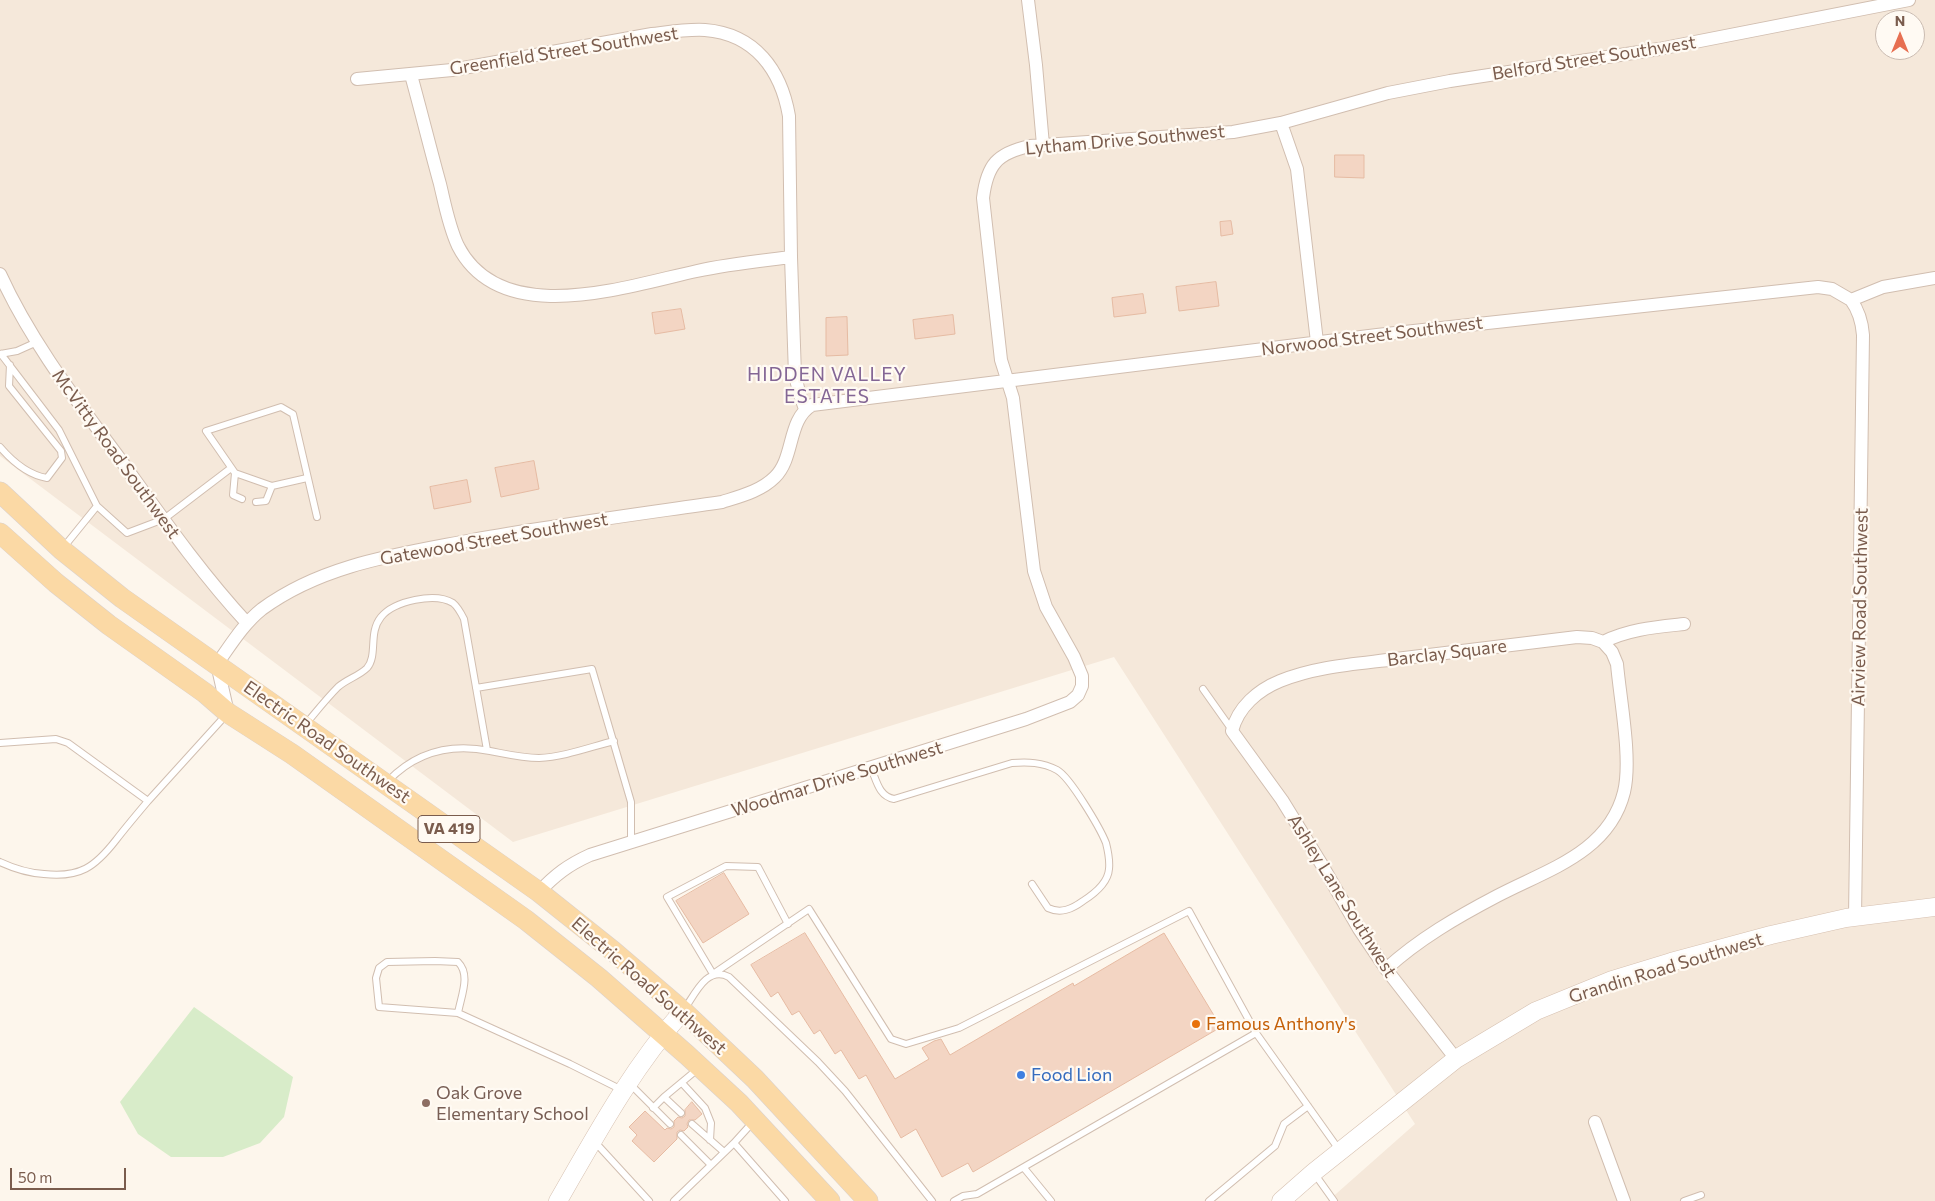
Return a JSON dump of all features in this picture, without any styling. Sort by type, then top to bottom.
[{"type":"main road","name":"Electric Road Southwest","points":[[0,492],[62,550],[122,598],[539,892],[613,951],[683,1010],[755,1079],[868,1201]]},
{"type":"main road","name":"Electric Road Southwest","points":[[0,533],[56,584],[109,626],[204,692],[228,713],[292,754],[526,920],[599,978],[700,1067],[755,1121],[830,1201]]},
{"type":"street","points":[[1028,0],[1043,145]]},
{"type":"street","name":"Belford Street Southwest","points":[[1281,123],[1388,93],[1450,81],[1658,49],[1909,0]]},
{"type":"street","name":"Greenfield Street Southwest","points":[[357,79],[452,70],[667,32],[705,30],[726,34],[741,40],[757,51],[769,64],[779,80],[786,98],[789,116],[791,257],[796,375],[798,392],[805,409]]},
{"type":"street","points":[[411,75],[452,231],[467,260],[477,272],[492,283],[509,290],[537,295],[583,295],[713,268],[791,257]]},
{"type":"street","points":[[1281,123],[1297,169],[1317,342]]},
{"type":"street","name":"Lytham Drive Southwest","points":[[1061,634],[1046,607],[1034,571],[1013,398],[1001,360],[983,198],[984,183],[995,162],[1005,154],[1030,146],[1233,132],[1281,123]]},
{"type":"street","name":"McVitty Road Southwest","points":[[0,274],[37,342],[57,373],[218,592],[247,623]]},
{"type":"street","points":[[1851,300],[1884,287],[1935,278]]},
{"type":"street","name":"Norwood Street Southwest","points":[[805,409],[817,403],[1317,342],[1818,287],[1832,289],[1851,300]]},
{"type":"street","name":"Airview Road Southwest","points":[[1851,300],[1862,322],[1863,335],[1855,917]]},
{"type":"street","name":"Gatewood Street Southwest","points":[[216,664],[247,623],[262,610],[293,590],[338,571],[392,555],[550,526],[722,502],[746,495],[764,486],[781,469],[799,417],[805,409]]},
{"type":"street","points":[[1386,969],[1426,936],[1498,896],[1578,856],[1594,843],[1608,827],[1618,810],[1624,792],[1627,773],[1617,664],[1612,652],[1603,642],[1620,634],[1638,629],[1684,624]]},
{"type":"street","name":"Woodmar Drive Southwest","points":[[539,892],[554,876],[572,863],[590,855],[1026,719],[1070,702],[1078,695],[1082,686],[1082,676],[1061,634]]},
{"type":"street","name":"Barclay Square","points":[[1232,731],[1241,709],[1256,695],[1278,682],[1321,668],[1577,637],[1592,638],[1603,642]]},
{"type":"street","points":[[216,664],[228,713]]},
{"type":"street","name":"Ashley Lane Southwest","points":[[1232,731],[1282,800],[1359,928],[1386,969],[1456,1059]]},
{"type":"street","name":"Grandin Road Southwest","points":[[1281,1201],[1314,1172],[1456,1059],[1536,1011],[1612,980],[1771,935],[1855,917],[1935,907]]},
{"type":"street","points":[[558,1201],[625,1086],[663,1033],[683,1010]]},
{"type":"street","points":[[1595,1122],[1624,1201]]},
{"type":"lane","points":[[37,342],[17,351],[1,354],[59,430],[96,506],[127,533],[164,519],[233,470]]},
{"type":"lane","points":[[0,447],[34,476],[47,478],[62,458],[62,451],[9,386],[10,365]]},
{"type":"lane","points":[[307,478],[272,486],[233,470],[206,431],[281,407],[293,414],[317,517]]},
{"type":"lane","points":[[233,470],[233,495],[242,499]]},
{"type":"lane","points":[[256,502],[266,501],[272,486]]},
{"type":"lane","points":[[62,550],[96,506]]},
{"type":"lane","points":[[304,726],[339,686],[363,672],[369,666],[372,655],[372,638],[382,616],[390,608],[401,603],[430,598],[444,600],[453,604],[464,619],[487,750]]},
{"type":"lane","points":[[476,688],[592,668],[631,802],[631,843]]},
{"type":"lane","points":[[1203,689],[1232,731]]},
{"type":"lane","points":[[0,862],[29,873],[56,876],[73,874],[88,869],[107,852],[148,801],[228,713]]},
{"type":"lane","points":[[0,742],[56,740],[68,743],[148,801]]},
{"type":"lane","points":[[386,784],[396,773],[412,761],[428,753],[452,748],[487,750],[539,758],[559,756],[614,741]]},
{"type":"lane","points":[[871,768],[881,793],[887,798],[894,799],[1012,764],[1040,763],[1063,774],[1074,788],[1105,841],[1109,856],[1109,871],[1102,885],[1092,896],[1072,909],[1062,911],[1048,908],[1032,884]]},
{"type":"lane","points":[[713,974],[667,896],[726,866],[758,867],[788,924]]},
{"type":"lane","points":[[683,1010],[706,979],[810,909],[891,1039],[906,1044],[958,1028],[1190,911],[1256,1033],[1341,1151]]},
{"type":"lane","points":[[458,1013],[465,976],[463,968],[458,962],[435,960],[387,962],[379,968],[376,978],[379,1007],[458,1013],[570,1064],[625,1086],[670,1124]]},
{"type":"lane","points":[[713,974],[723,974],[730,977],[818,1062],[864,1114],[932,1201]]},
{"type":"lane","points":[[954,1201],[963,1196],[977,1194],[1024,1168],[1256,1033]]},
{"type":"lane","points":[[653,1108],[700,1067]]},
{"type":"lane","points":[[682,1082],[705,1108],[711,1123],[710,1140]]},
{"type":"lane","points":[[664,1098],[681,1114]]},
{"type":"lane","points":[[1209,1201],[1275,1146],[1284,1124],[1308,1106]]},
{"type":"lane","points":[[674,1201],[755,1121]]},
{"type":"lane","points":[[692,1124],[724,1152]]},
{"type":"lane","points":[[681,1135],[711,1165]]},
{"type":"lane","points":[[593,1140],[649,1201]]},
{"type":"lane","points":[[734,1143],[785,1201]]},
{"type":"lane","points":[[1024,1168],[1051,1201]]},
{"type":"lane","points":[[1314,1172],[1334,1201]]},
{"type":"lane","points":[[1684,1201],[1701,1195]]},
{"type":"shaded area","points":[[0,0],[1935,0],[1935,1201],[1328,1201],[1415,1124],[1114,657],[513,842],[0,456]]},
{"type":"green space","points":[[194,1007],[293,1077],[284,1117],[260,1143],[223,1157],[171,1157],[138,1134],[120,1102]]},
{"type":"building","points":[[1335,155],[1364,155],[1364,178],[1335,177]]},
{"type":"building","points":[[1231,221],[1233,234],[1221,236],[1220,222]]},
{"type":"building","points":[[1216,282],[1219,306],[1179,311],[1176,287]]},
{"type":"building","points":[[1143,294],[1146,313],[1114,317],[1112,298]]},
{"type":"building","points":[[681,309],[685,329],[655,334],[652,313]]},
{"type":"building","points":[[953,315],[955,334],[915,339],[913,320]]},
{"type":"building","points":[[847,317],[848,355],[826,356],[826,318]]},
{"type":"building","points":[[534,461],[539,489],[501,497],[495,468]]},
{"type":"building","points":[[467,480],[471,502],[434,509],[430,487]]},
{"type":"building","points":[[724,873],[749,914],[703,943],[676,901]]},
{"type":"building","points":[[805,933],[895,1079],[929,1059],[922,1048],[934,1041],[941,1039],[950,1055],[1073,983],[1074,986],[1164,933],[1221,1027],[973,1172],[968,1163],[942,1177],[916,1129],[901,1138],[866,1075],[859,1079],[841,1050],[835,1054],[820,1030],[814,1034],[799,1011],[792,1015],[778,992],[771,997],[751,965]]},
{"type":"building","points":[[692,1102],[702,1114],[695,1120],[689,1120],[688,1127],[684,1131],[680,1130],[677,1132],[677,1139],[654,1162],[632,1141],[637,1135],[629,1127],[645,1111],[665,1130],[667,1128],[671,1129],[674,1127],[674,1121],[678,1117],[682,1118],[685,1116],[685,1110]]},
{"type":"place","name":"Famous Anthony's","points":[[1196,1024]]},
{"type":"place","name":"Food Lion","points":[[1021,1075]]},
{"type":"place","name":"Oak Grove Elementary School","points":[[426,1103]]},
{"type":"district","name":"HIDDEN VALLEY ESTATES","points":[[827,386]]}]
